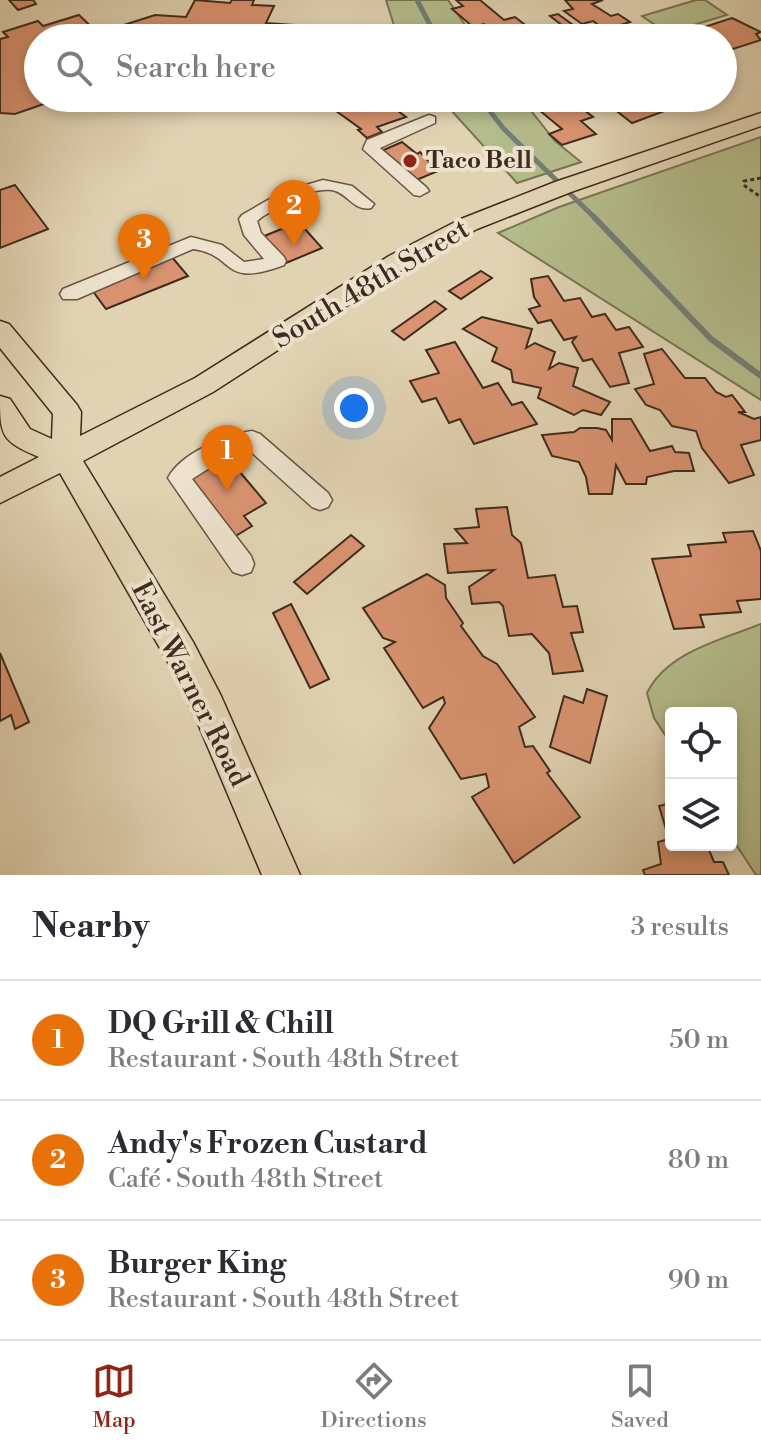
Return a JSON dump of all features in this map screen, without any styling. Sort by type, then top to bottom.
[{"type":"main road","name":"South 48th Street","points":[[0,491],[204,385],[397,262],[469,224],[563,187],[761,119]]},
{"type":"main road","points":[[0,330],[67,412],[66,457],[20,437],[0,406]]},
{"type":"main road","name":"East Warner Road","points":[[66,457],[181,653],[209,708],[281,875]]},
{"type":"lane","points":[[420,191],[371,149],[373,143],[429,120]]},
{"type":"lane","points":[[70,294],[191,243],[210,245],[236,268],[257,270],[277,261],[253,235],[248,219],[261,210],[316,186],[335,185],[348,190],[365,204]]},
{"type":"lane","points":[[242,564],[182,483],[179,478],[182,473],[234,442],[252,440],[320,500]]},
{"type":"path","points":[[761,178],[744,181],[745,186],[761,197]]},
{"type":"green space","points":[[386,0],[448,0],[464,24],[394,24]]},
{"type":"green space","points":[[696,0],[705,0],[727,15],[697,24],[654,24],[642,16]]},
{"type":"green space","points":[[453,112],[532,112],[555,141],[581,162],[517,183]]},
{"type":"green space","points":[[761,137],[761,400],[498,233],[559,207]]},
{"type":"green space","points":[[761,624],[761,875],[756,875],[737,846],[737,707],[665,707],[665,735],[654,718],[647,693],[668,667],[681,657]]},
{"type":"building","points":[[9,0],[33,0],[36,4],[18,10]]},
{"type":"building","points":[[195,0],[230,3],[232,0],[254,0],[252,5],[274,6],[266,23],[280,24],[127,24],[155,15],[186,17]]},
{"type":"building","points":[[456,0],[480,0],[504,20],[515,17],[524,24],[470,24],[452,9],[463,6]]},
{"type":"building","points":[[565,0],[603,0],[592,4],[611,16],[618,14],[630,22],[597,24],[593,21],[582,24],[564,11],[573,9]]},
{"type":"building","points":[[558,14],[572,24],[560,24],[550,16]]},
{"type":"building","points":[[79,15],[88,24],[50,24]]},
{"type":"building","points":[[732,18],[761,32],[756,34],[761,40],[737,48],[737,24],[713,24]]},
{"type":"building","points":[[24,25],[24,111],[15,114],[0,113],[0,39],[8,37],[3,32]]},
{"type":"building","points":[[337,112],[399,112],[406,117],[377,127],[382,132],[367,138],[358,130],[361,129]]},
{"type":"building","points":[[541,112],[587,112],[593,117],[581,121],[596,134],[562,145],[549,134],[562,129]]},
{"type":"building","points":[[618,112],[662,112],[632,123]]},
{"type":"building","points":[[402,142],[417,154],[420,152],[438,171],[414,181],[379,152]]},
{"type":"building","points":[[15,185],[48,229],[0,248],[0,190]]},
{"type":"building","points":[[291,225],[297,232],[305,229],[322,248],[286,263],[262,237]]},
{"type":"building","points":[[171,256],[188,276],[106,309],[92,290]]},
{"type":"building","points":[[481,271],[492,278],[461,299],[449,291]]},
{"type":"building","points":[[548,276],[564,301],[580,298],[592,317],[605,314],[616,330],[629,327],[643,347],[619,353],[629,383],[610,387],[592,359],[583,361],[572,342],[576,337],[564,340],[551,320],[538,323],[529,309],[540,306],[534,297],[531,279]]},
{"type":"building","points":[[435,301],[446,309],[404,340],[392,331]]},
{"type":"building","points":[[482,317],[532,329],[526,348],[535,343],[555,352],[549,369],[559,363],[578,368],[573,386],[610,402],[601,415],[583,410],[574,415],[538,398],[541,388],[513,382],[511,370],[492,361],[497,348],[463,329]]},
{"type":"building","points":[[455,342],[483,388],[498,383],[512,405],[522,402],[537,424],[474,444],[460,419],[449,423],[436,398],[422,402],[410,381],[439,373],[426,350]]},
{"type":"building","points":[[662,349],[685,378],[705,378],[716,392],[726,397],[732,395],[745,412],[738,412],[754,419],[761,417],[761,440],[741,445],[754,475],[729,483],[702,448],[696,431],[672,426],[660,410],[646,405],[635,389],[654,384],[644,354]]},
{"type":"building","points":[[612,419],[631,419],[650,451],[672,446],[675,452],[689,453],[694,471],[674,471],[647,477],[646,484],[626,484],[616,465],[612,494],[589,494],[579,462],[552,456],[542,435],[597,428],[606,430],[612,440]]},
{"type":"building","points":[[228,458],[266,503],[244,516],[252,526],[234,537],[189,479]]},
{"type":"building","points":[[507,507],[512,535],[521,543],[528,578],[555,575],[563,607],[577,606],[583,632],[571,633],[583,671],[553,674],[549,653],[532,634],[509,636],[503,606],[499,602],[472,604],[469,587],[494,570],[448,573],[444,544],[467,543],[455,529],[479,527],[476,509]]},
{"type":"building","points":[[753,531],[761,551],[761,599],[737,601],[741,612],[700,615],[704,627],[674,629],[652,559],[691,556],[688,545],[726,542],[723,533]]},
{"type":"building","points":[[351,535],[364,546],[307,594],[294,582]]},
{"type":"building","points":[[427,574],[445,585],[446,598],[463,623],[461,626],[483,656],[497,664],[535,717],[519,727],[525,747],[533,746],[550,771],[547,773],[580,817],[514,863],[472,797],[489,787],[486,774],[461,779],[429,728],[445,703],[443,697],[423,708],[384,648],[395,642],[383,638],[363,608]]},
{"type":"building","points":[[291,604],[329,679],[310,688],[273,613]]},
{"type":"building","points":[[0,653],[29,722],[15,729],[11,715],[0,721]]},
{"type":"building","points":[[587,689],[607,696],[590,763],[550,747],[564,696],[583,703]]},
{"type":"building","points":[[665,804],[665,826],[659,806]]},
{"type":"building","points":[[665,840],[665,851],[709,851],[714,862],[723,862],[729,875],[645,875],[643,870],[661,864],[658,842]]},
{"type":"waterway","points":[[417,0],[430,24]]},
{"type":"waterway","points":[[491,112],[503,128],[595,218]]},
{"type":"waterway","points":[[595,218],[711,339],[761,376]]},
{"type":"place","name":"Taco Bell","points":[[410,161]]},
{"type":"place","name":"Andy's Frozen Custard","points":[[294,246]]},
{"type":"place","name":"Burger King","points":[[144,280]]},
{"type":"place","name":"DQ Grill & Chill","points":[[227,491]]}]
